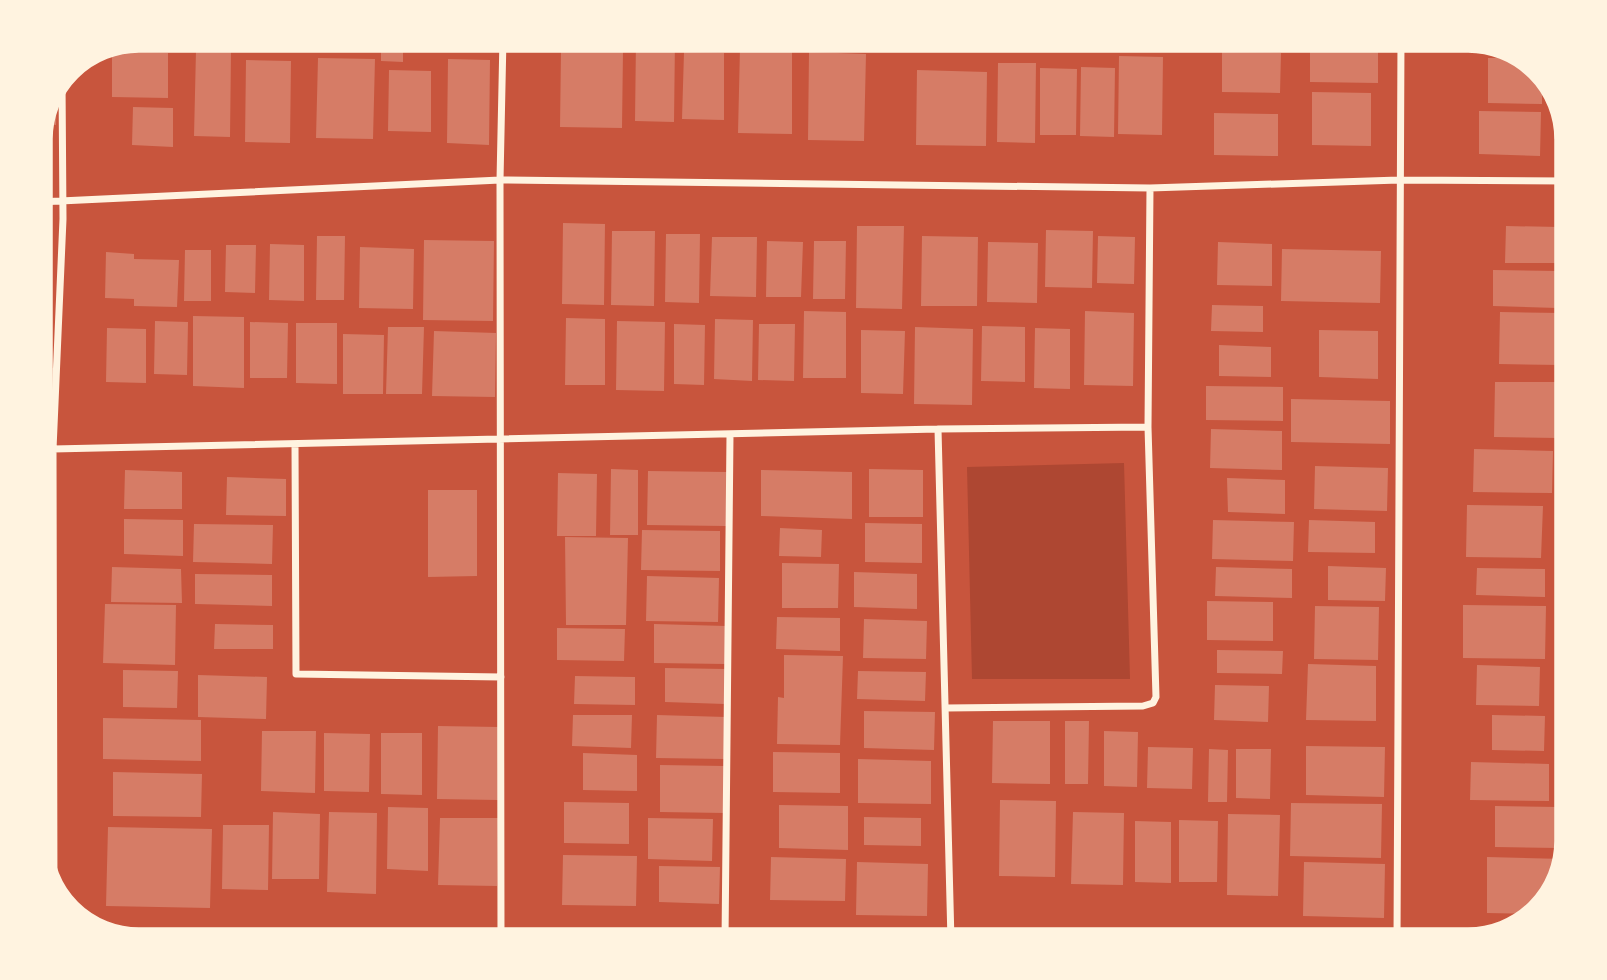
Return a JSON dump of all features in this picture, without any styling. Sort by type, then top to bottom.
[{"type":"street","points":[[501,929],[500,180],[503,51]]},
{"type":"street","points":[[1397,929],[1401,51]]},
{"type":"street","points":[[54,866],[53,450],[62,202],[62,97]]},
{"type":"street","points":[[51,202],[500,180],[1150,188],[1399,180],[1556,181]]},
{"type":"street","points":[[946,708],[1143,706],[1153,703],[1156,697],[1148,427],[1150,188]]},
{"type":"street","points":[[53,450],[937,429],[1148,427]]},
{"type":"street","points":[[937,429],[951,929]]},
{"type":"street","points":[[725,929],[730,435]]},
{"type":"street","points":[[295,444],[296,674],[501,677]]},
{"type":"shaded area","points":[[1124,463],[1130,679],[972,679],[967,467]]},
{"type":"building","points":[[196,51],[231,51],[230,137],[194,136]]},
{"type":"building","points":[[381,51],[403,51],[403,62],[381,61]]},
{"type":"building","points":[[561,51],[623,51],[622,128],[560,127]]},
{"type":"building","points":[[636,51],[675,51],[674,122],[635,121]]},
{"type":"building","points":[[740,51],[792,51],[792,134],[738,133]]},
{"type":"building","points":[[1310,51],[1378,51],[1378,83],[1310,82]]},
{"type":"building","points":[[684,52],[724,53],[724,120],[682,119]]},
{"type":"building","points":[[809,52],[866,54],[864,141],[808,140]]},
{"type":"building","points":[[1222,52],[1281,53],[1280,93],[1222,92]]},
{"type":"building","points":[[168,53],[168,98],[112,97],[112,55]]},
{"type":"building","points":[[1119,56],[1163,57],[1162,135],[1118,134]]},
{"type":"building","points":[[318,58],[375,59],[373,139],[316,138]]},
{"type":"building","points":[[1488,58],[1504,58],[1522,69],[1531,76],[1542,92],[1542,104],[1488,103]]},
{"type":"building","points":[[448,59],[490,60],[489,145],[447,143]]},
{"type":"building","points":[[246,60],[291,61],[290,143],[245,142]]},
{"type":"building","points":[[998,63],[1036,63],[1035,143],[997,142]]},
{"type":"building","points":[[1081,67],[1115,68],[1114,137],[1080,136]]},
{"type":"building","points":[[1040,68],[1077,69],[1076,135],[1040,135]]},
{"type":"building","points":[[389,70],[431,71],[431,132],[388,131]]},
{"type":"building","points":[[917,70],[987,72],[986,146],[916,145]]},
{"type":"building","points":[[1312,92],[1371,93],[1371,146],[1312,145]]},
{"type":"building","points":[[133,107],[173,108],[173,147],[132,145]]},
{"type":"building","points":[[56,109],[56,125],[52,125]]},
{"type":"building","points":[[1479,111],[1541,112],[1540,156],[1479,154]]},
{"type":"building","points":[[1214,113],[1278,114],[1278,156],[1214,155]]},
{"type":"building","points":[[563,223],[605,224],[604,305],[562,304]]},
{"type":"building","points":[[857,226],[904,226],[902,309],[856,308]]},
{"type":"building","points":[[1506,226],[1556,227],[1556,263],[1505,263]]},
{"type":"building","points":[[1046,230],[1093,231],[1092,288],[1045,287]]},
{"type":"building","points":[[612,231],[655,231],[654,306],[611,305]]},
{"type":"building","points":[[666,234],[700,234],[699,303],[665,302]]},
{"type":"building","points":[[317,236],[345,236],[344,300],[316,300]]},
{"type":"building","points":[[922,236],[978,237],[977,306],[921,306]]},
{"type":"building","points":[[1098,236],[1135,237],[1134,284],[1097,283]]},
{"type":"building","points":[[712,237],[757,237],[756,297],[710,296]]},
{"type":"building","points":[[424,240],[494,241],[493,321],[423,320]]},
{"type":"building","points":[[767,241],[803,242],[801,297],[766,297]]},
{"type":"building","points":[[814,241],[846,241],[845,299],[813,299]]},
{"type":"building","points":[[988,242],[1038,243],[1037,303],[987,302]]},
{"type":"building","points":[[1218,242],[1272,244],[1272,286],[1217,285]]},
{"type":"building","points":[[270,244],[304,245],[304,301],[269,300]]},
{"type":"building","points":[[226,245],[256,245],[255,293],[225,292]]},
{"type":"building","points":[[360,247],[414,249],[413,309],[359,308]]},
{"type":"building","points":[[1282,249],[1381,251],[1380,303],[1281,301]]},
{"type":"building","points":[[185,250],[211,250],[211,301],[184,301]]},
{"type":"building","points":[[106,252],[134,254],[134,259],[179,260],[177,307],[134,306],[134,299],[105,298]]},
{"type":"building","points":[[1493,270],[1556,271],[1556,308],[1493,306]]},
{"type":"building","points":[[1212,305],[1263,306],[1263,332],[1211,331]]},
{"type":"building","points":[[804,311],[846,312],[846,378],[803,378]]},
{"type":"building","points":[[1085,311],[1134,313],[1133,386],[1084,385]]},
{"type":"building","points":[[1500,312],[1556,313],[1556,365],[1499,364]]},
{"type":"building","points":[[193,316],[244,317],[244,388],[193,386]]},
{"type":"building","points":[[566,318],[605,319],[605,385],[565,385]]},
{"type":"building","points":[[715,319],[753,320],[752,381],[714,379]]},
{"type":"building","points":[[155,321],[188,322],[187,375],[154,374]]},
{"type":"building","points":[[617,321],[665,322],[664,391],[616,390]]},
{"type":"building","points":[[250,322],[288,323],[287,378],[250,378]]},
{"type":"building","points":[[296,323],[337,323],[337,384],[296,383]]},
{"type":"building","points":[[674,324],[705,325],[704,385],[674,384]]},
{"type":"building","points":[[759,324],[795,324],[794,381],[758,380]]},
{"type":"building","points":[[982,326],[1025,327],[1025,382],[981,381]]},
{"type":"building","points":[[388,327],[424,327],[422,394],[386,394]]},
{"type":"building","points":[[915,327],[973,329],[972,405],[914,404]]},
{"type":"building","points":[[107,328],[146,329],[146,383],[106,382]]},
{"type":"building","points":[[1035,328],[1070,329],[1070,389],[1034,388]]},
{"type":"building","points":[[861,330],[905,331],[903,394],[861,393]]},
{"type":"building","points":[[1319,330],[1378,331],[1378,379],[1319,377]]},
{"type":"building","points":[[434,331],[496,333],[495,397],[432,396]]},
{"type":"building","points":[[343,334],[384,335],[383,394],[343,394]]},
{"type":"building","points":[[1219,345],[1271,347],[1271,377],[1219,376]]},
{"type":"building","points":[[51,368],[54,368],[51,419]]},
{"type":"building","points":[[1495,382],[1556,382],[1556,438],[1494,437]]},
{"type":"building","points":[[1206,386],[1283,387],[1283,421],[1206,420]]},
{"type":"building","points":[[1291,399],[1390,401],[1390,444],[1291,442]]},
{"type":"building","points":[[1211,429],[1282,431],[1282,470],[1210,468]]},
{"type":"building","points":[[1474,449],[1553,451],[1552,493],[1473,492]]},
{"type":"building","points":[[1315,466],[1388,468],[1387,511],[1314,509]]},
{"type":"building","points":[[611,469],[638,470],[638,535],[610,535]]},
{"type":"building","points":[[869,469],[923,470],[923,517],[869,517]]},
{"type":"building","points":[[125,470],[182,472],[182,509],[124,509]]},
{"type":"building","points":[[761,470],[852,472],[852,519],[761,516]]},
{"type":"building","points":[[648,471],[727,472],[726,526],[647,525]]},
{"type":"building","points":[[558,473],[597,474],[596,536],[557,536]]},
{"type":"building","points":[[227,477],[286,479],[286,516],[226,515]]},
{"type":"building","points":[[1227,478],[1285,480],[1285,514],[1228,512]]},
{"type":"building","points":[[428,490],[477,490],[477,576],[428,577]]},
{"type":"building","points":[[1467,505],[1543,506],[1541,558],[1466,557]]},
{"type":"building","points":[[124,519],[183,520],[183,556],[124,554]]},
{"type":"building","points":[[1213,520],[1294,522],[1293,561],[1212,559]]},
{"type":"building","points":[[1309,520],[1375,522],[1375,553],[1308,552]]},
{"type":"building","points":[[865,523],[922,524],[922,563],[865,562]]},
{"type":"building","points":[[194,524],[273,525],[272,564],[193,562]]},
{"type":"building","points":[[780,528],[822,530],[821,557],[779,556]]},
{"type":"building","points":[[642,530],[720,531],[720,571],[641,570]]},
{"type":"building","points":[[565,537],[628,538],[626,625],[566,625]]},
{"type":"building","points":[[782,563],[839,564],[838,608],[782,608]]},
{"type":"building","points":[[1328,566],[1386,568],[1385,601],[1328,600]]},
{"type":"building","points":[[112,567],[181,569],[182,603],[111,602]]},
{"type":"building","points":[[1216,567],[1292,569],[1292,598],[1215,596]]},
{"type":"building","points":[[1477,568],[1545,569],[1545,597],[1476,595]]},
{"type":"building","points":[[854,572],[917,574],[917,609],[854,607]]},
{"type":"building","points":[[195,574],[272,575],[272,606],[195,604]]},
{"type":"building","points":[[647,576],[719,578],[718,622],[646,621]]},
{"type":"building","points":[[1207,601],[1273,602],[1273,641],[1207,640]]},
{"type":"building","points":[[105,604],[176,605],[175,665],[103,663]]},
{"type":"building","points":[[1463,605],[1546,606],[1545,659],[1463,658]]},
{"type":"building","points":[[1315,606],[1379,607],[1378,660],[1314,659]]},
{"type":"building","points":[[777,617],[840,618],[840,651],[776,649]]},
{"type":"building","points":[[864,619],[927,621],[926,659],[863,658]]},
{"type":"building","points":[[215,624],[273,625],[273,649],[214,649]]},
{"type":"building","points":[[654,624],[726,626],[726,664],[654,663]]},
{"type":"building","points":[[557,628],[625,629],[624,661],[557,660]]},
{"type":"building","points":[[1217,650],[1283,651],[1282,674],[1217,673]]},
{"type":"building","points":[[784,655],[843,656],[840,745],[777,744],[778,697],[784,698]]},
{"type":"building","points":[[1308,664],[1376,666],[1376,721],[1306,720]]},
{"type":"building","points":[[1477,665],[1540,667],[1539,706],[1476,705]]},
{"type":"building","points":[[665,668],[726,669],[725,704],[665,702]]},
{"type":"building","points":[[123,670],[178,671],[177,708],[123,707]]},
{"type":"building","points":[[858,671],[926,672],[925,701],[857,699]]},
{"type":"building","points":[[198,675],[267,677],[266,719],[198,717]]},
{"type":"building","points":[[575,676],[635,677],[635,705],[574,704]]},
{"type":"building","points":[[1215,685],[1269,686],[1268,722],[1214,720]]},
{"type":"building","points":[[864,711],[935,712],[934,750],[864,748]]},
{"type":"building","points":[[573,715],[632,715],[631,748],[572,746]]},
{"type":"building","points":[[657,715],[726,717],[725,759],[656,758]]},
{"type":"building","points":[[1492,715],[1545,716],[1544,751],[1492,750]]},
{"type":"building","points":[[103,718],[201,720],[201,761],[103,759]]},
{"type":"building","points":[[993,721],[1050,721],[1050,784],[992,783]]},
{"type":"building","points":[[1065,721],[1089,721],[1088,784],[1065,784]]},
{"type":"building","points":[[438,726],[499,727],[498,800],[437,799]]},
{"type":"building","points":[[262,731],[316,731],[315,793],[261,791]]},
{"type":"building","points":[[1104,731],[1138,732],[1137,787],[1104,786]]},
{"type":"building","points":[[324,733],[370,734],[369,792],[324,791]]},
{"type":"building","points":[[381,733],[422,733],[422,795],[381,794]]},
{"type":"building","points":[[1306,746],[1385,747],[1384,797],[1306,795]]},
{"type":"building","points":[[1148,747],[1193,748],[1192,789],[1147,788]]},
{"type":"building","points":[[1209,749],[1228,750],[1227,802],[1208,802]]},
{"type":"building","points":[[1236,749],[1271,749],[1270,799],[1236,798]]},
{"type":"building","points":[[773,752],[840,753],[840,793],[773,792]]},
{"type":"building","points":[[583,753],[637,755],[637,791],[583,790]]},
{"type":"building","points":[[858,759],[931,761],[931,804],[858,803]]},
{"type":"building","points":[[1471,762],[1549,764],[1549,801],[1470,800]]},
{"type":"building","points":[[660,765],[725,766],[725,813],[660,812]]},
{"type":"building","points":[[113,772],[202,774],[201,817],[113,816]]},
{"type":"building","points":[[1000,800],[1056,801],[1055,877],[999,876]]},
{"type":"building","points":[[564,802],[629,803],[629,844],[564,843]]},
{"type":"building","points":[[1291,803],[1382,804],[1381,858],[1290,856]]},
{"type":"building","points":[[779,805],[848,806],[848,850],[779,848]]},
{"type":"building","points":[[1495,806],[1556,807],[1555,848],[1495,847]]},
{"type":"building","points":[[388,807],[428,808],[428,871],[387,869]]},
{"type":"building","points":[[273,812],[320,814],[319,879],[272,879]]},
{"type":"building","points":[[329,812],[377,813],[376,894],[327,892]]},
{"type":"building","points":[[1073,812],[1124,813],[1123,885],[1071,884]]},
{"type":"building","points":[[1228,814],[1280,815],[1278,896],[1227,895]]},
{"type":"building","points":[[864,817],[921,818],[921,846],[864,845]]},
{"type":"building","points":[[440,818],[498,818],[497,886],[438,885]]},
{"type":"building","points":[[648,818],[713,819],[712,861],[648,859]]},
{"type":"building","points":[[1179,820],[1218,821],[1217,882],[1179,882]]},
{"type":"building","points":[[1135,821],[1171,822],[1171,883],[1135,882]]},
{"type":"building","points":[[223,825],[269,825],[268,890],[222,889]]},
{"type":"building","points":[[108,827],[212,829],[210,908],[106,906]]},
{"type":"building","points":[[563,855],[637,856],[636,906],[562,905]]},
{"type":"building","points":[[771,857],[846,859],[845,901],[770,900]]},
{"type":"building","points":[[1487,857],[1554,859],[1550,875],[1531,904],[1518,914],[1487,913]]},
{"type":"building","points":[[857,862],[928,864],[927,916],[856,915]]},
{"type":"building","points":[[1304,862],[1385,864],[1384,918],[1303,916]]},
{"type":"building","points":[[659,866],[720,867],[719,904],[659,902]]}]
